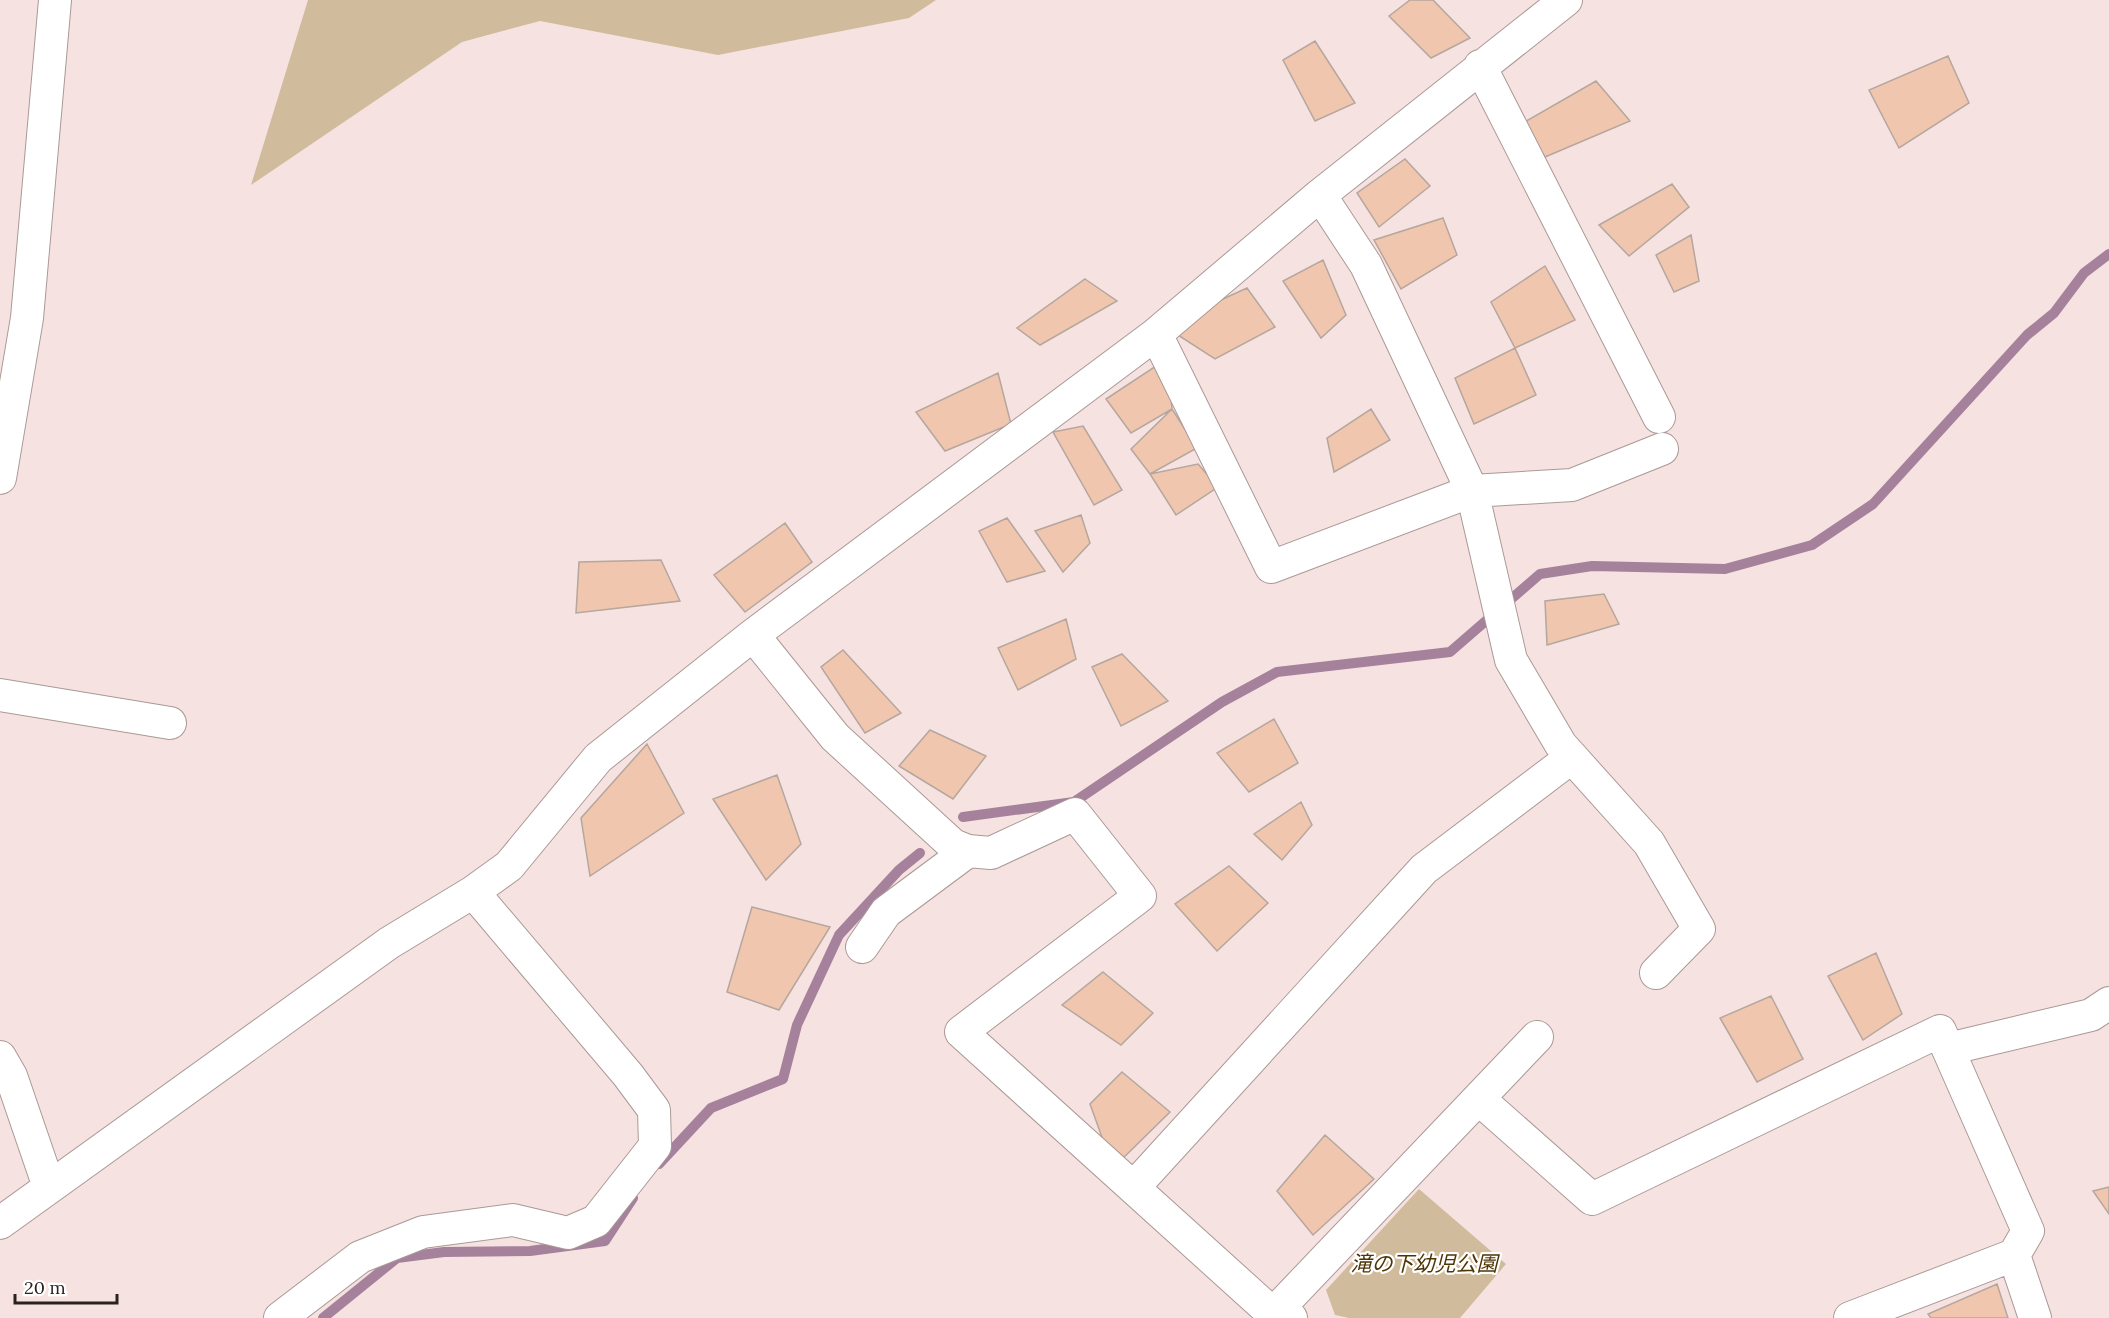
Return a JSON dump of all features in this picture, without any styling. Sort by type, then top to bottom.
[{"type":"street","points":[[0,478],[27,318],[55,0]]},
{"type":"street","points":[[0,1223],[389,943],[473,892],[509,866],[598,758],[753,635],[1156,334],[1320,195],[1566,0]]},
{"type":"street","points":[[1480,66],[1659,417]]},
{"type":"street","points":[[1320,195],[1366,265],[1472,491],[1511,660],[1561,744],[1649,843],[1699,929],[1656,973]]},
{"type":"street","points":[[1156,334],[1272,567],[1472,491],[1572,485],[1662,448]]},
{"type":"street","points":[[753,635],[835,737],[953,844],[968,851],[991,853],[1075,814],[1140,896],[961,1032],[1282,1316],[1537,1037]]},
{"type":"street","points":[[0,695],[170,723]]},
{"type":"street","points":[[1134,1187],[1424,869],[1572,757]]},
{"type":"street","points":[[862,947],[886,912],[968,851]]},
{"type":"street","points":[[280,1318],[360,1257],[423,1232],[513,1220],[568,1233],[596,1221],[655,1146],[654,1110],[628,1075],[473,892]]},
{"type":"street","points":[[1948,1049],[2091,1015],[2109,1003]]},
{"type":"street","points":[[1479,1099],[1592,1199],[1940,1031],[2028,1231],[2014,1256],[1850,1318]]},
{"type":"street","points":[[0,1057],[11,1076],[49,1187]]},
{"type":"street","points":[[2014,1256],[2035,1318]]},
{"type":"green space","points":[[308,0],[936,0],[909,18],[718,55],[540,21],[462,42],[251,185]]},
{"type":"green space","name":"滝の下幼児公園","points":[[1419,1189],[1506,1264],[1460,1318],[1349,1318],[1335,1315],[1326,1290]]},
{"type":"building","points":[[1410,0],[1433,0],[1470,38],[1431,58],[1389,16]]},
{"type":"building","points":[[1315,41],[1355,103],[1315,121],[1283,60]]},
{"type":"building","points":[[1948,56],[1969,103],[1899,148],[1869,90]]},
{"type":"building","points":[[1596,81],[1630,121],[1545,157],[1523,123]]},
{"type":"building","points":[[1405,159],[1430,186],[1379,227],[1357,193]]},
{"type":"building","points":[[1672,184],[1689,207],[1629,256],[1599,225]]},
{"type":"building","points":[[1443,218],[1457,255],[1401,289],[1374,240]]},
{"type":"building","points":[[1691,235],[1699,281],[1674,292],[1656,255]]},
{"type":"building","points":[[1323,260],[1346,315],[1321,338],[1283,281]]},
{"type":"building","points":[[1545,266],[1575,320],[1515,348],[1491,302]]},
{"type":"building","points":[[1085,279],[1117,301],[1040,345],[1017,328]]},
{"type":"building","points":[[1247,288],[1275,327],[1215,359],[1164,326]]},
{"type":"building","points":[[1515,348],[1536,395],[1474,424],[1455,378]]},
{"type":"building","points":[[1168,358],[1172,409],[1131,433],[1106,399]]},
{"type":"building","points":[[998,373],[1011,424],[945,451],[916,412]]},
{"type":"building","points":[[1172,409],[1197,448],[1150,474],[1131,449]]},
{"type":"building","points":[[1371,409],[1390,440],[1334,472],[1327,438]]},
{"type":"building","points":[[1083,426],[1122,490],[1094,505],[1053,432]]},
{"type":"building","points":[[1198,464],[1218,487],[1176,515],[1150,474]]},
{"type":"building","points":[[1081,515],[1090,543],[1063,572],[1035,531]]},
{"type":"building","points":[[1007,518],[1045,571],[1007,582],[979,531]]},
{"type":"building","points":[[785,523],[812,562],[745,612],[714,575]]},
{"type":"building","points":[[661,560],[680,601],[576,613],[579,562]]},
{"type":"building","points":[[1604,594],[1619,624],[1547,645],[1545,601]]},
{"type":"building","points":[[1066,619],[1076,659],[1018,690],[998,648]]},
{"type":"building","points":[[843,650],[901,713],[865,733],[821,667]]},
{"type":"building","points":[[1122,654],[1168,701],[1121,726],[1092,667]]},
{"type":"building","points":[[1274,719],[1298,763],[1249,792],[1217,753]]},
{"type":"building","points":[[930,730],[986,756],[953,799],[899,766]]},
{"type":"building","points":[[647,744],[684,813],[590,876],[581,818]]},
{"type":"building","points":[[777,775],[801,844],[766,880],[713,799]]},
{"type":"building","points":[[1301,802],[1312,825],[1282,860],[1254,834]]},
{"type":"building","points":[[1229,866],[1268,903],[1217,951],[1175,904]]},
{"type":"building","points":[[752,907],[830,927],[779,1010],[727,992]]},
{"type":"building","points":[[1876,953],[1902,1014],[1863,1040],[1828,976]]},
{"type":"building","points":[[1103,972],[1153,1013],[1121,1045],[1062,1005]]},
{"type":"building","points":[[1771,996],[1803,1059],[1757,1082],[1720,1018]]},
{"type":"building","points":[[1122,1072],[1170,1112],[1113,1168],[1090,1104]]},
{"type":"building","points":[[1325,1135],[1374,1179],[1313,1235],[1277,1191]]},
{"type":"building","points":[[2109,1187],[2109,1214],[2093,1191]]},
{"type":"building","points":[[1997,1284],[2008,1318],[1931,1318],[1928,1314]]},
{"type":"waterway","points":[[963,817],[1074,802],[1222,702],[1277,672],[1450,652],[1540,574],[1592,566],[1725,569],[1812,545],[1873,504],[2027,335],[2054,313],[2084,273],[2109,254]]},
{"type":"waterway","points":[[659,1164],[711,1108],[783,1079],[797,1025],[839,935],[899,870],[920,853]]},
{"type":"waterway","points":[[323,1318],[397,1258],[444,1252],[530,1251],[605,1241],[633,1198]]}]
